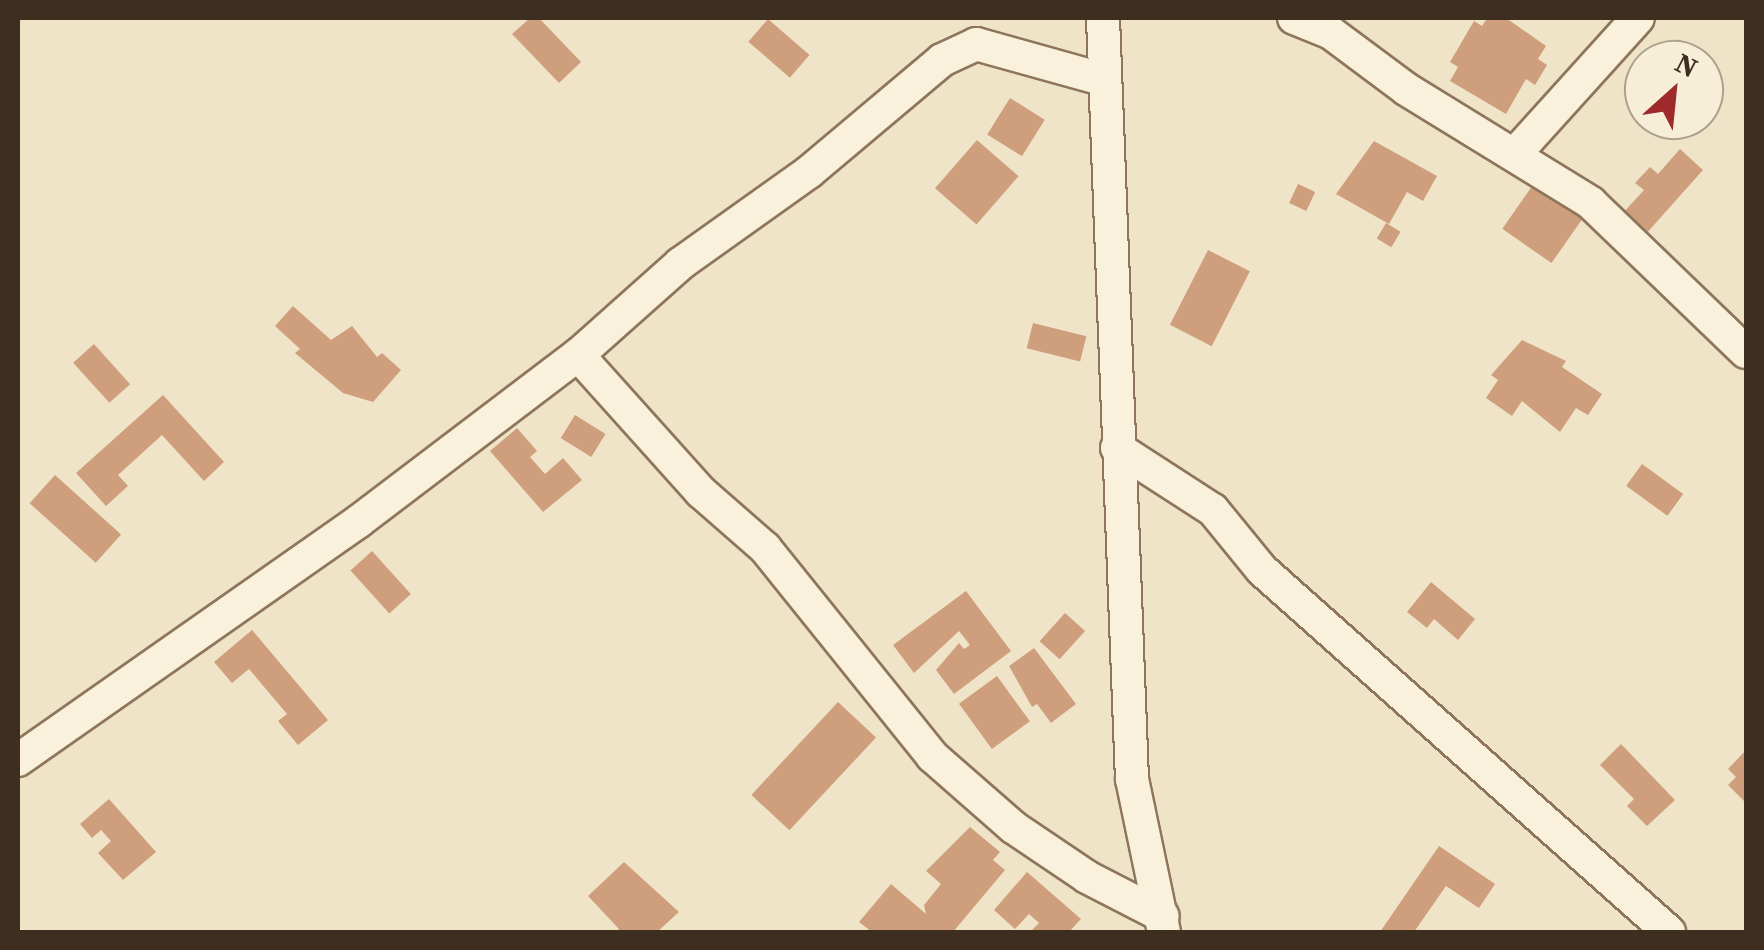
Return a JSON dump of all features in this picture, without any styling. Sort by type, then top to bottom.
[{"type":"street","points":[[1103,18],[1101,79],[1132,778],[1163,924]]},
{"type":"street","points":[[1294,18],[1331,33],[1406,89],[1591,203],[1746,352]]},
{"type":"street","points":[[1515,154],[1638,18]]},
{"type":"street","points":[[18,760],[112,688],[359,521],[578,355],[680,264],[809,172],[942,60],[976,44],[1101,79]]},
{"type":"street","points":[[578,355],[701,492],[765,548],[932,756],[1012,826],[1163,924]]},
{"type":"street","points":[[1117,448],[1214,510],[1262,570],[1668,932]]},
{"type":"building","points":[[530,18],[539,18],[581,62],[559,83],[512,34]]},
{"type":"building","points":[[1487,18],[1506,18],[1546,46],[1538,59],[1547,65],[1535,85],[1526,79],[1506,114],[1450,81],[1458,67],[1450,62],[1474,21],[1482,26]]},
{"type":"building","points":[[768,19],[810,55],[790,78],[748,42]]},
{"type":"building","points":[[1010,98],[1045,120],[1022,156],[987,134]]},
{"type":"building","points":[[977,140],[1019,176],[977,224],[935,188]]},
{"type":"building","points":[[1374,141],[1437,176],[1423,201],[1407,192],[1389,224],[1336,194]]},
{"type":"building","points":[[1680,149],[1703,170],[1645,235],[1622,214],[1644,190],[1635,183],[1650,167],[1658,174]]},
{"type":"building","points":[[1535,182],[1584,216],[1551,263],[1502,229]]},
{"type":"building","points":[[1298,184],[1315,192],[1306,211],[1289,203]]},
{"type":"building","points":[[1386,223],[1401,232],[1391,247],[1377,238]]},
{"type":"building","points":[[1208,250],[1250,271],[1212,346],[1170,325]]},
{"type":"building","points":[[293,306],[331,340],[352,326],[377,357],[382,353],[401,370],[373,402],[343,393],[295,353],[300,349],[275,326]]},
{"type":"building","points":[[1033,323],[1086,336],[1080,362],[1027,348]]},
{"type":"building","points":[[1522,340],[1566,361],[1562,367],[1602,394],[1588,415],[1576,408],[1560,432],[1522,401],[1512,416],[1486,398],[1498,380],[1491,375]]},
{"type":"building","points":[[94,344],[130,384],[109,403],[73,363]]},
{"type":"building","points":[[163,395],[224,462],[204,481],[162,435],[118,475],[128,486],[106,506],[76,473]]},
{"type":"building","points":[[575,415],[606,434],[591,457],[561,438]]},
{"type":"building","points":[[517,428],[537,451],[530,457],[545,474],[563,458],[582,480],[543,512],[490,451]]},
{"type":"building","points":[[1642,464],[1683,494],[1667,516],[1626,486]]},
{"type":"building","points":[[55,475],[121,535],[96,563],[30,503]]},
{"type":"building","points":[[372,551],[411,594],[389,614],[350,570]]},
{"type":"building","points":[[1431,582],[1475,619],[1458,640],[1434,619],[1427,628],[1407,612]]},
{"type":"building","points":[[966,591],[1011,651],[954,694],[936,670],[959,643],[964,649],[970,645],[959,631],[914,673],[893,645]]},
{"type":"building","points":[[1065,613],[1085,631],[1060,659],[1040,641]]},
{"type":"building","points":[[252,630],[328,720],[298,745],[278,721],[287,714],[249,669],[232,683],[214,662]]},
{"type":"building","points":[[1034,648],[1076,704],[1051,723],[1037,704],[1032,707],[1009,666]]},
{"type":"building","points":[[997,676],[1030,721],[992,749],[959,704]]},
{"type":"building","points":[[838,702],[876,737],[789,830],[751,795]]},
{"type":"building","points":[[1621,744],[1675,800],[1647,826],[1627,806],[1634,799],[1600,765]]},
{"type":"building","points":[[1746,750],[1746,803],[1728,785],[1736,777],[1728,769]]},
{"type":"building","points":[[109,799],[156,852],[123,880],[98,853],[111,841],[101,830],[92,838],[80,824]]},
{"type":"building","points":[[970,827],[1000,852],[993,860],[1005,870],[953,932],[872,932],[859,922],[891,884],[926,914],[924,905],[941,884],[926,871]]},
{"type":"building","points":[[1439,846],[1495,884],[1479,908],[1446,886],[1414,932],[1380,932]]},
{"type":"building","points":[[624,862],[679,912],[657,932],[615,932],[619,929],[588,896]]},
{"type":"building","points":[[1027,872],[1081,919],[1069,932],[1030,932],[1039,923],[1029,914],[1015,929],[994,910]]}]
